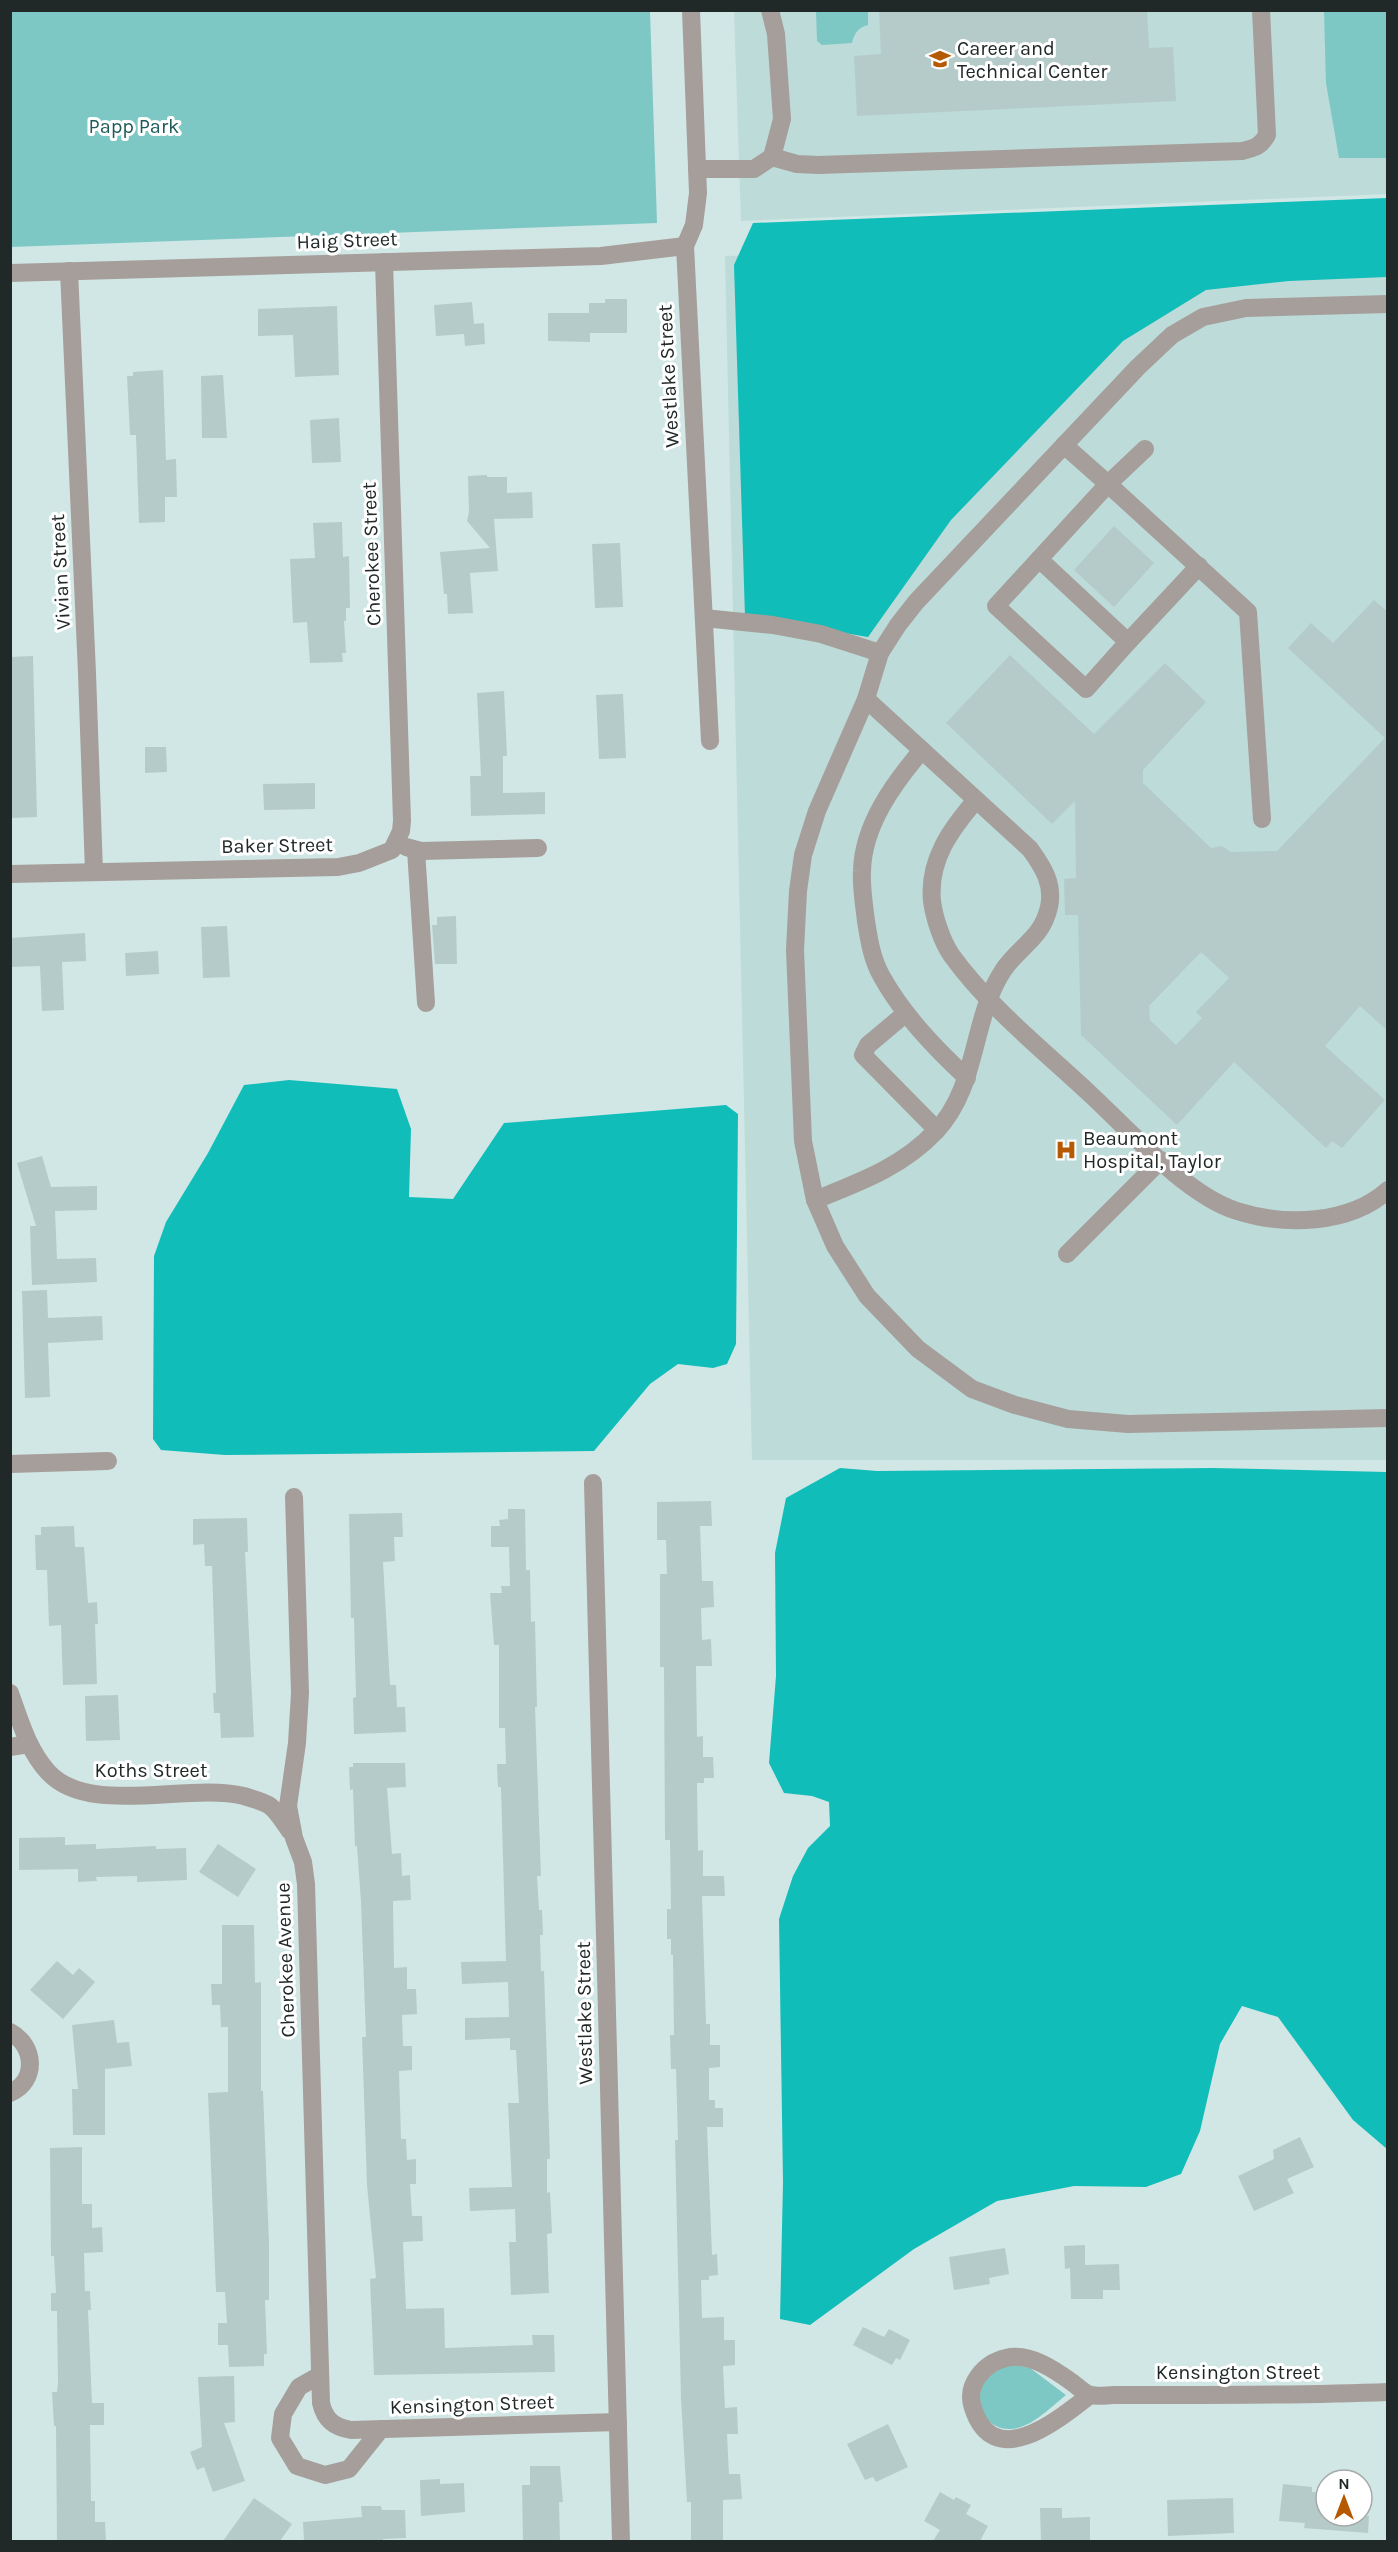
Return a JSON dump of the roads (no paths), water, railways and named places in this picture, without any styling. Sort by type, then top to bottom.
[{"type":"street","name":"Westlake Street","points":[[691,10],[698,193],[694,225],[685,246],[711,741]]},
{"type":"street","points":[[697,169],[754,169],[772,157],[782,119],[776,34],[770,10]]},
{"type":"street","points":[[772,157],[797,164],[818,165],[1242,151],[1254,148],[1262,144],[1267,135],[1268,122],[1261,10]]},
{"type":"street","name":"Haig Street","points":[[10,273],[602,256],[685,246]]},
{"type":"street","name":"Cherokee Street","points":[[384,262],[402,821],[396,844]]},
{"type":"street","name":"Vivian Street","points":[[69,271],[94,872]]},
{"type":"street","points":[[1388,304],[1246,309],[1203,317],[1172,335],[1064,445],[916,602],[880,653],[866,699],[818,811],[803,855],[798,891],[795,950],[803,1141],[815,1200],[835,1246],[867,1296],[918,1349],[972,1389],[1015,1406],[1068,1419],[1128,1424],[1388,1418]]},
{"type":"street","points":[[1064,445],[1248,612],[1262,819]]},
{"type":"street","points":[[1145,449],[1108,484],[996,606],[1086,689],[1199,566]]},
{"type":"street","points":[[1039,559],[1128,642]]},
{"type":"street","points":[[704,618],[773,625],[821,634],[880,653]]},
{"type":"street","points":[[815,1200],[903,1161],[937,1130],[954,1107],[967,1078],[990,1000],[1004,969],[1041,929],[1049,906],[1050,885],[1041,864],[1030,849],[866,699]]},
{"type":"street","points":[[922,750],[904,771],[884,801],[868,835],[861,868],[870,945],[881,976],[906,1013],[933,1046],[967,1078]]},
{"type":"street","points":[[976,800],[943,844],[934,871],[932,901],[939,928],[950,954],[990,1000],[1161,1160],[1204,1197],[1236,1211],[1273,1220],[1310,1220],[1348,1212],[1385,1198]]},
{"type":"street","points":[[396,844],[416,850],[538,848]]},
{"type":"street","name":"Baker Street","points":[[10,874],[338,867],[380,856],[392,850],[396,844]]},
{"type":"street","points":[[416,850],[426,1003]]},
{"type":"street","points":[[906,1013],[868,1045],[863,1055],[937,1130]]},
{"type":"street","points":[[1067,1254],[1161,1160]]},
{"type":"street","points":[[10,1464],[108,1461]]},
{"type":"street","name":"Westlake Street","points":[[593,1483],[621,2541]]},
{"type":"street","name":"Cherokee Avenue","points":[[294,1497],[300,1693],[297,1743],[288,1806],[294,1838],[303,1862],[306,1884],[321,2403],[324,2414],[331,2422]]},
{"type":"street","name":"Koths Street","points":[[10,1693],[37,1759],[50,1774],[78,1791],[102,1795],[207,1792],[236,1794],[270,1806],[282,1818],[294,1838]]},
{"type":"street","points":[[10,1747],[29,1744]]},
{"type":"street","points":[[10,2032],[19,2036],[30,2059],[30,2071],[25,2083],[10,2093]]},
{"type":"street","points":[[1007,2357],[1024,2358],[1042,2363],[1090,2395],[1042,2429],[1013,2440],[991,2436],[977,2420],[971,2401],[973,2384],[980,2373],[1007,2357]]},
{"type":"street","points":[[320,2375],[299,2387],[282,2414],[280,2438],[297,2466],[325,2475],[349,2469],[381,2429]]},
{"type":"street","name":"Kensington Street","points":[[1090,2395],[1300,2395],[1388,2392]]},
{"type":"street","name":"Kensington Street","points":[[331,2422],[340,2428],[351,2430],[618,2422]]},
{"type":"place","name":"Career and Technical Center","points":[[940,59]]},
{"type":"place","name":"Beaumont Hospital, Taylor","points":[[1066,1150]]},
{"type":"park label","name":"Papp Park","points":[[134,126]]}]
